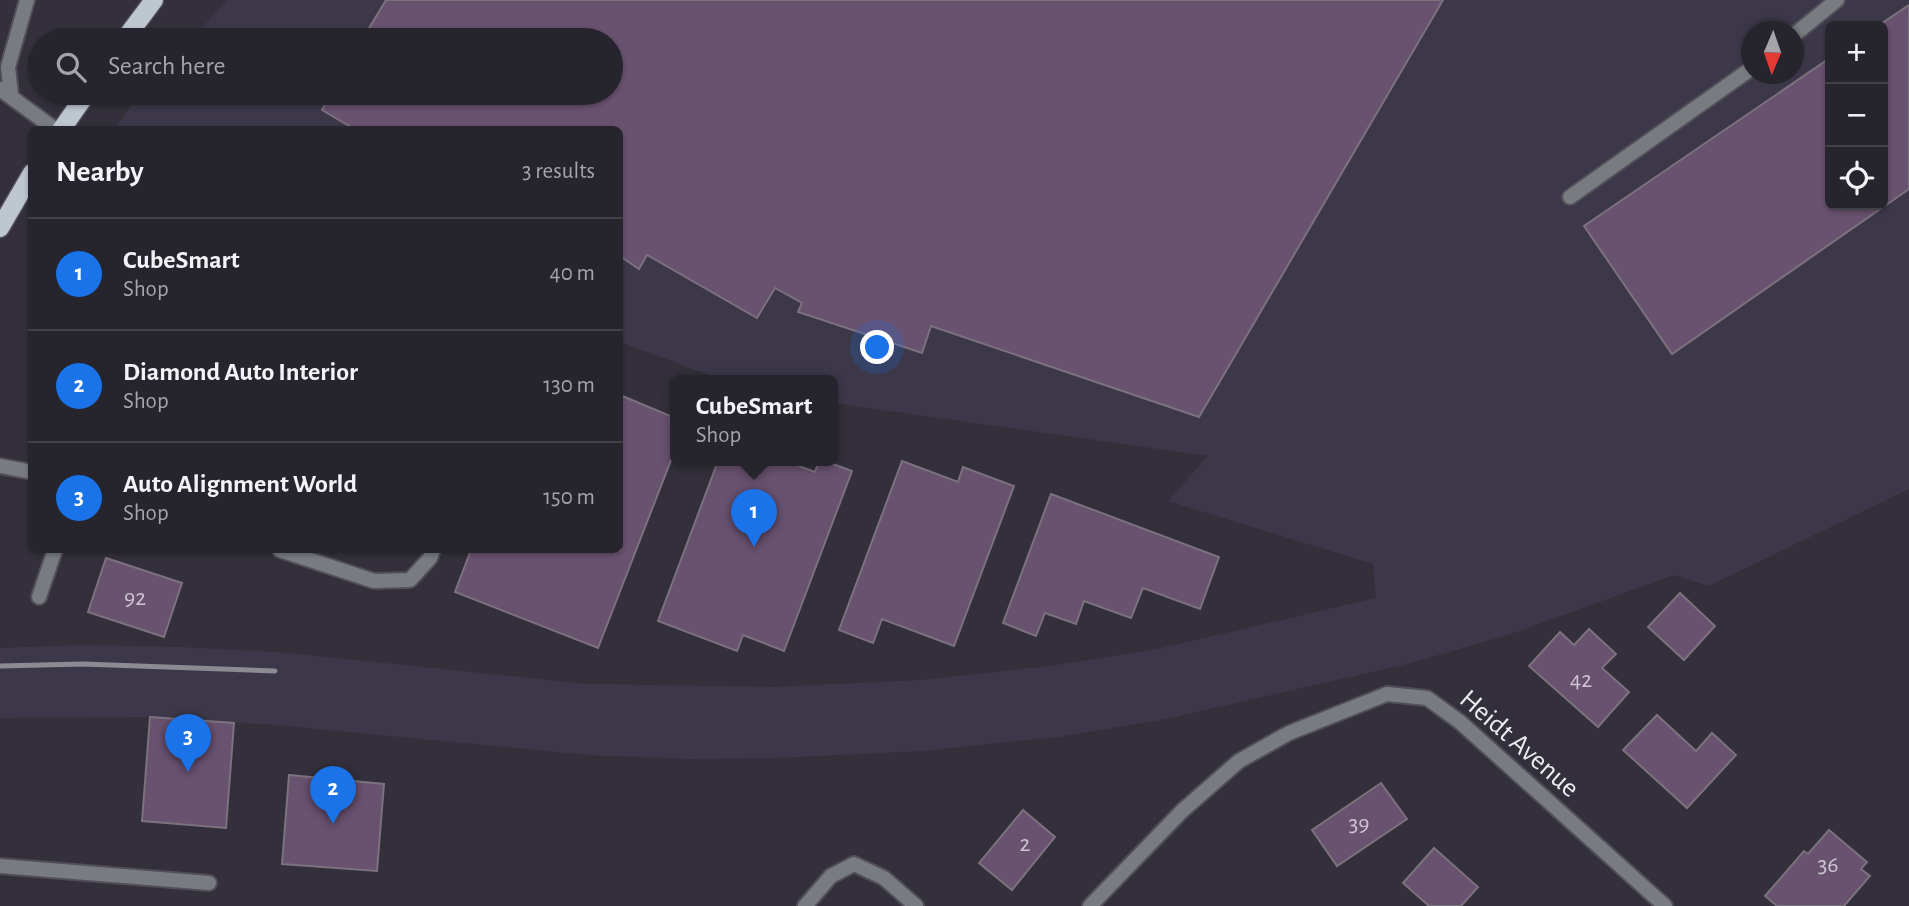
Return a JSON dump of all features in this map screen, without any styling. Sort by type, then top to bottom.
[{"type":"main road","points":[[133,28],[154,0]]},
{"type":"main road","points":[[64,126],[79,105]]},
{"type":"main road","points":[[0,228],[28,180]]},
{"type":"street","points":[[27,0],[8,67],[6,92],[51,126]]},
{"type":"street","points":[[1804,26],[1837,0]]},
{"type":"street","points":[[1570,197],[1741,76]]},
{"type":"street","points":[[0,466],[28,471]]},
{"type":"street","points":[[39,597],[54,553]]},
{"type":"street","points":[[289,553],[374,581],[410,580],[432,553]]},
{"type":"street","name":"Heidt Avenue","points":[[1090,906],[1182,811],[1239,761],[1289,733],[1387,694],[1427,698],[1460,722],[1665,906]]},
{"type":"street","points":[[805,906],[831,876],[854,864],[884,878],[916,906]]},
{"type":"street","points":[[0,866],[209,883]]},
{"type":"shaded area","points":[[228,0],[1909,0],[1909,489],[1709,586],[1674,575],[1508,635],[1411,663],[1166,719],[1058,737],[922,751],[691,759],[589,755],[277,725],[150,717],[0,718],[0,648],[82,645],[179,647],[277,652],[588,684],[775,687],[920,680],[1050,666],[1157,649],[1376,598],[1373,564],[1168,501],[1208,456],[838,404],[838,375],[710,375],[623,343],[623,126],[117,126],[132,105],[623,105],[623,28],[201,28]]},
{"type":"building","points":[[386,0],[1443,0],[1199,417],[931,326],[922,353],[798,312],[802,303],[775,288],[757,318],[647,255],[639,269],[623,258],[623,126],[349,126],[322,110],[325,105],[623,105],[623,28],[369,28]]},
{"type":"building","points":[[1909,5],[1909,189],[1888,204],[1888,21],[1885,21]]},
{"type":"building","points":[[1825,61],[1825,210],[1879,210],[1672,354],[1584,226],[1792,84],[1804,84],[1804,76]]},
{"type":"building","points":[[623,396],[670,416],[670,463],[598,648],[455,592],[470,553],[623,553]]},
{"type":"building","points":[[902,461],[958,482],[963,467],[1014,486],[954,646],[882,619],[873,643],[839,630]]},
{"type":"building","points":[[716,466],[799,466],[815,472],[817,466],[838,466],[852,471],[784,651],[743,635],[737,651],[658,621]]},
{"type":"building","points":[[1051,494],[1219,557],[1200,609],[1143,588],[1131,618],[1084,601],[1076,624],[1045,613],[1036,636],[1003,623]]},
{"type":"building","points":[[106,558],[182,583],[164,637],[88,612]]},
{"type":"building","points":[[1680,593],[1715,626],[1684,660],[1648,627]]},
{"type":"building","points":[[1589,629],[1616,654],[1602,668],[1629,692],[1598,727],[1529,666],[1560,632],[1574,645]]},
{"type":"building","points":[[1657,715],[1696,751],[1712,733],[1736,755],[1687,808],[1623,750]]},
{"type":"building","points":[[150,717],[234,723],[226,828],[142,821]]},
{"type":"building","points":[[289,775],[384,784],[377,871],[282,864]]},
{"type":"building","points":[[1381,783],[1407,819],[1337,866],[1312,830]]},
{"type":"building","points":[[1023,810],[1055,837],[1012,890],[979,863]]},
{"type":"building","points":[[1829,830],[1867,862],[1861,869],[1870,876],[1844,906],[1777,906],[1765,896],[1804,851],[1808,854]]},
{"type":"building","points":[[1434,848],[1478,887],[1461,906],[1429,906],[1403,883]]},
{"type":"railway","points":[[0,666],[83,664],[275,671]]},
{"type":"place","name":"CubeSmart","points":[[754,547]]},
{"type":"place","name":"Auto Alignment World","points":[[188,772]]},
{"type":"place","name":"Diamond Auto Interior","points":[[333,824]]}]
